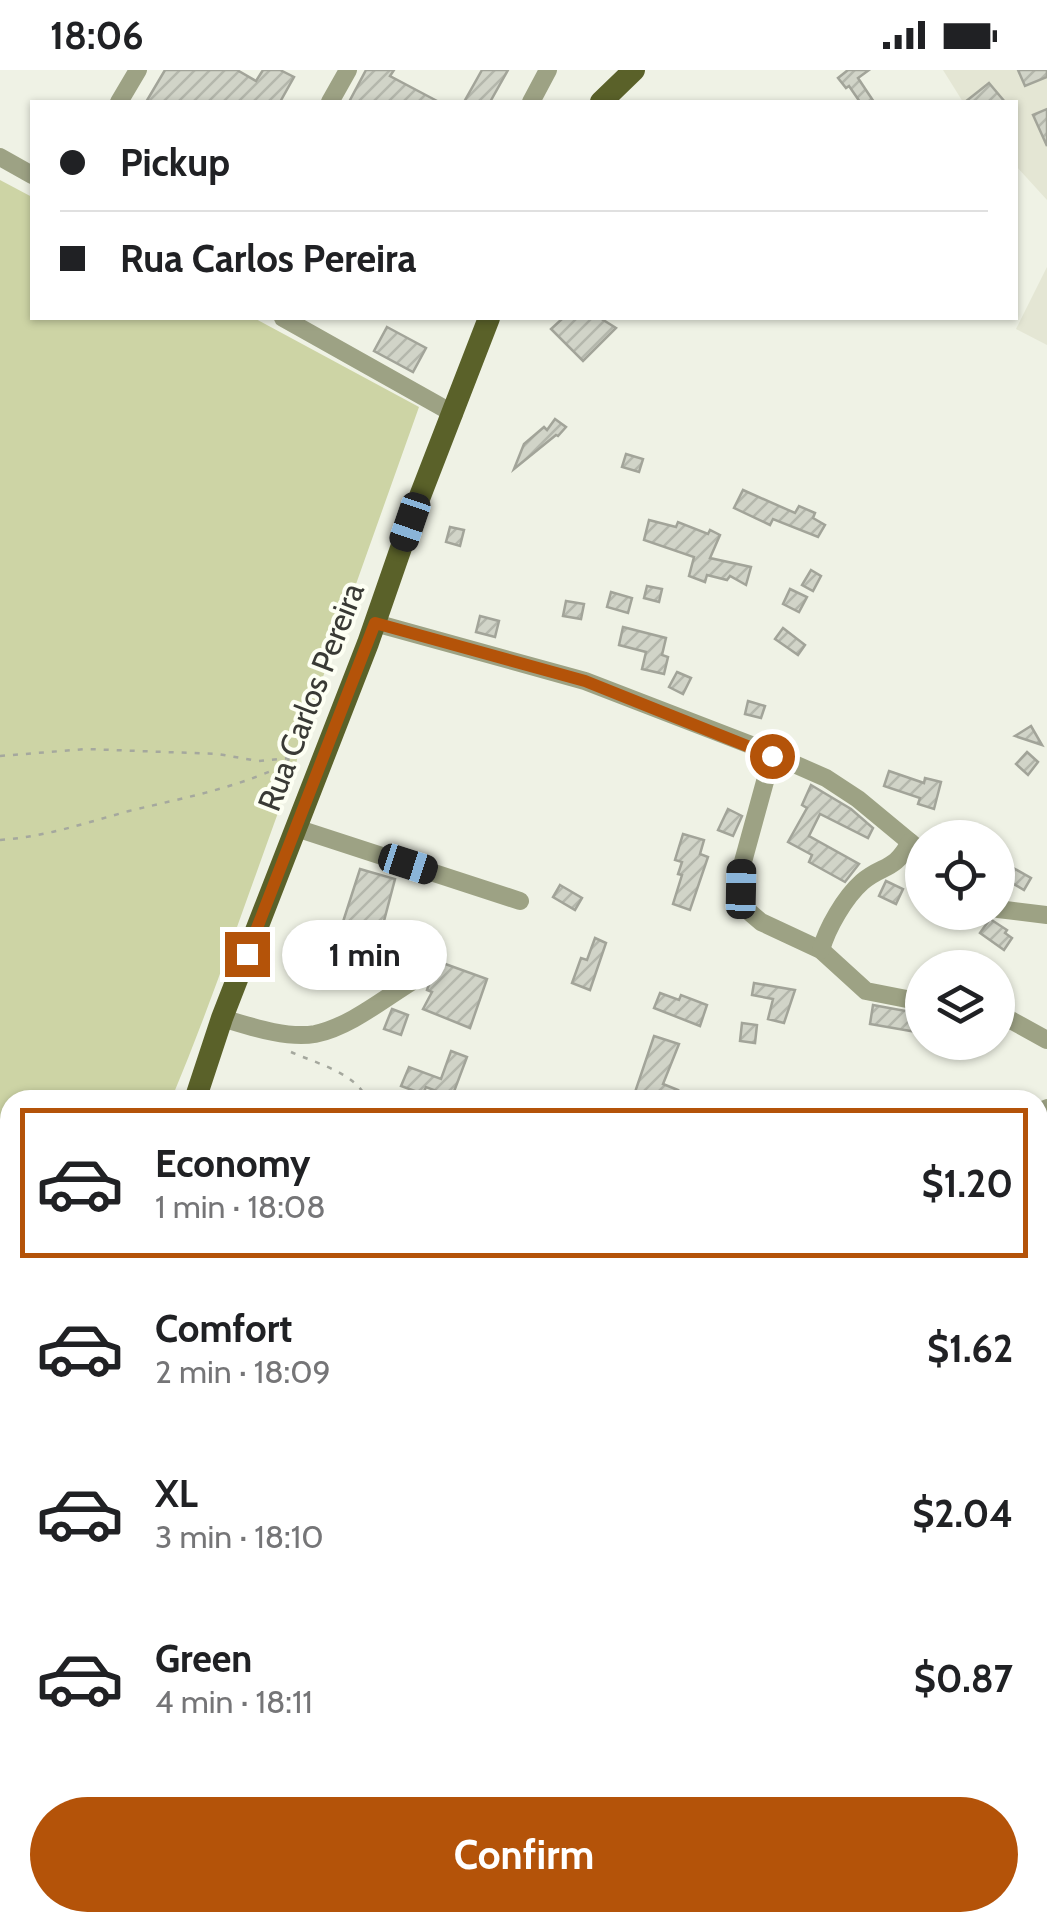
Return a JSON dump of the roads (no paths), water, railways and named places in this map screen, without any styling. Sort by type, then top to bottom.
[{"type":"main road","points":[[603,100],[634,70]]},
{"type":"main road","name":"Rua Carlos Pereira","points":[[199,1090],[222,1018],[488,320]]},
{"type":"street","points":[[121,100],[138,70]]},
{"type":"street","points":[[331,100],[348,70]]},
{"type":"street","points":[[532,100],[548,70]]},
{"type":"street","points":[[0,157],[30,174]]},
{"type":"street","points":[[287,320],[454,414]]},
{"type":"street","points":[[375,623],[585,681],[772,756],[826,778],[905,838]]},
{"type":"street","points":[[772,756],[741,868],[746,910],[762,922],[821,950],[866,991],[905,999]]},
{"type":"street","points":[[296,828],[520,901]]},
{"type":"street","points":[[821,950],[824,938],[862,882],[905,856]]},
{"type":"street","points":[[1015,911],[1047,916]]},
{"type":"street","points":[[222,1018],[312,1035],[351,1019],[411,982]]},
{"type":"street","points":[[1015,1022],[1047,1040]]}]
